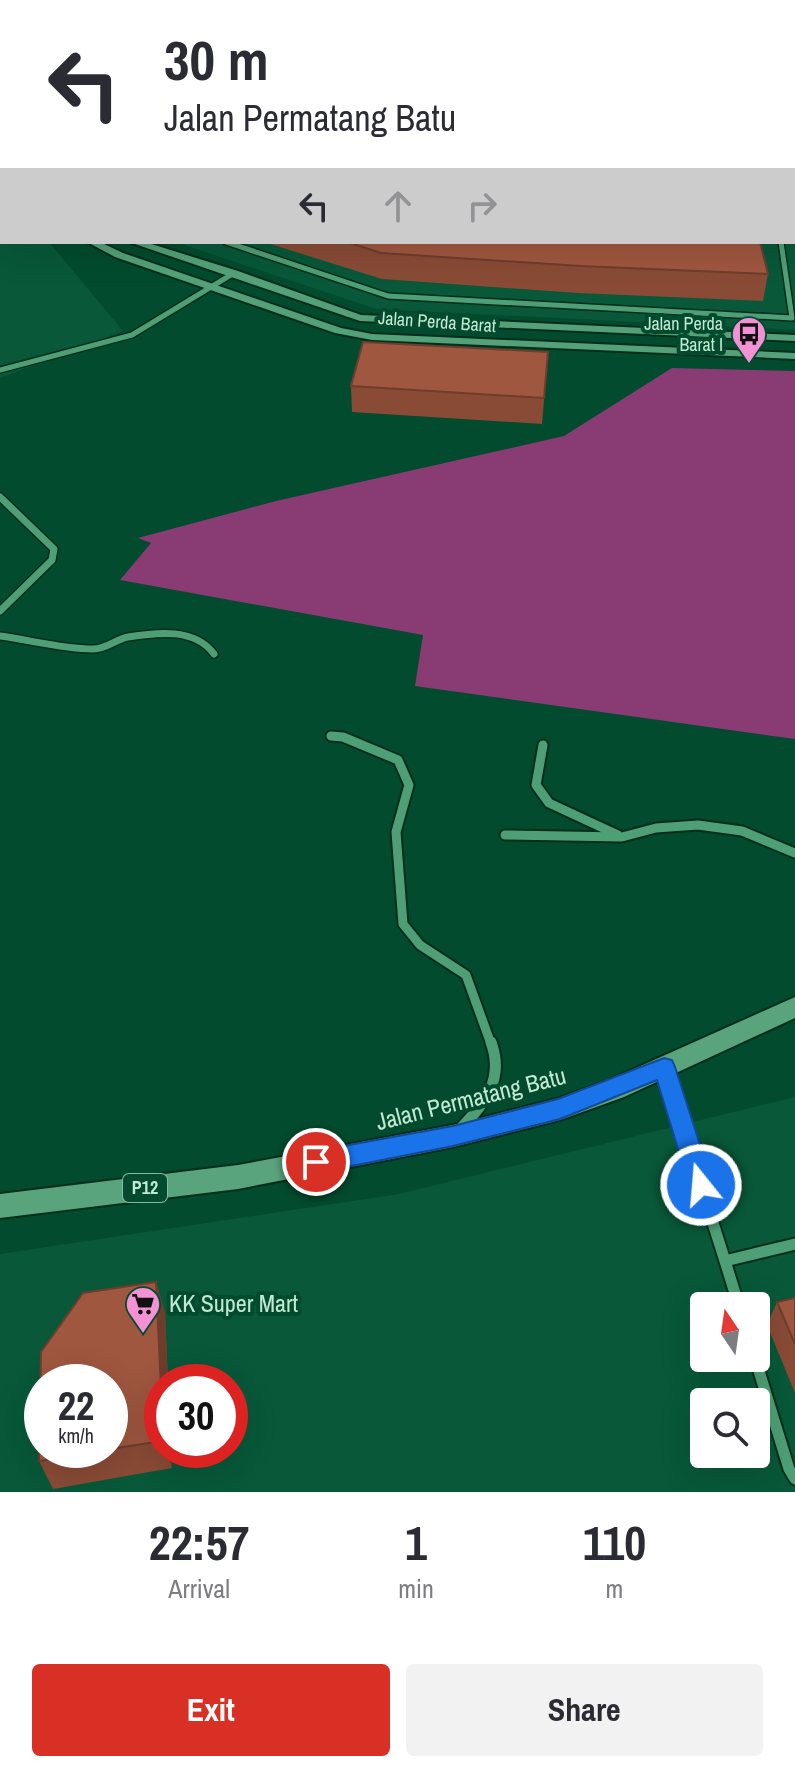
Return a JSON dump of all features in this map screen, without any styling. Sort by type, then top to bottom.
[{"type":"main road","name":"Jalan Permatang Batu","points":[[0,1206],[238,1177],[453,1136],[560,1109],[664,1067],[795,1007]]},
{"type":"street","name":"Jalan Perda Barat","points":[[96,244],[119,255],[339,331],[406,339],[795,356]]},
{"type":"street","name":"Jalan Perda Barat","points":[[140,244],[360,318],[795,338]]},
{"type":"street","points":[[232,244],[388,296],[792,318],[781,244]]},
{"type":"street","points":[[0,370],[132,335],[234,273]]},
{"type":"street","points":[[406,339],[412,322]]},
{"type":"street","points":[[0,498],[54,549],[52,560],[0,611]]},
{"type":"street","points":[[0,636],[94,649],[114,645],[124,637],[189,634],[205,642],[214,654]]},
{"type":"street","points":[[331,736],[343,737],[398,760],[409,785],[396,832],[403,924],[420,945],[466,975],[498,1062],[485,1103],[453,1136]]},
{"type":"street","points":[[543,745],[536,785],[549,803],[622,837]]},
{"type":"street","points":[[505,835],[622,837],[656,828],[698,825],[742,831],[795,853]]},
{"type":"street","points":[[664,1067],[735,1292]]},
{"type":"street","points":[[725,1261],[795,1244]]},
{"type":"street","points":[[759,1372],[789,1469],[795,1479]]},
{"type":"shaded area","points":[[0,244],[51,244],[123,331],[0,378]]},
{"type":"shaded area","points":[[795,244],[795,330],[376,309],[184,245]]},
{"type":"shaded area","points":[[672,368],[795,371],[795,739],[415,686],[423,635],[120,580],[151,543],[138,538],[276,501],[564,436]]},
{"type":"shaded area","points":[[795,1097],[795,1492],[0,1492],[0,1254],[399,1194]]},
{"type":"building","points":[[353,244],[760,244],[768,274],[581,266],[381,253]]},
{"type":"building","points":[[363,342],[548,352],[544,398],[351,386]]},
{"type":"building","points":[[156,1282],[160,1364],[144,1364],[144,1444],[128,1446],[128,1364],[41,1364],[41,1352],[83,1293]]},
{"type":"building","points":[[795,1298],[795,1344],[777,1302]]},
{"type":"place","name":"Jalan Perda Barat I","points":[[749,365]]},
{"type":"place","name":"KK Super Mart","points":[[143,1335]]},
{"type":"route","points":[[316,1162],[453,1136],[560,1109],[664,1067],[701,1185]]}]
